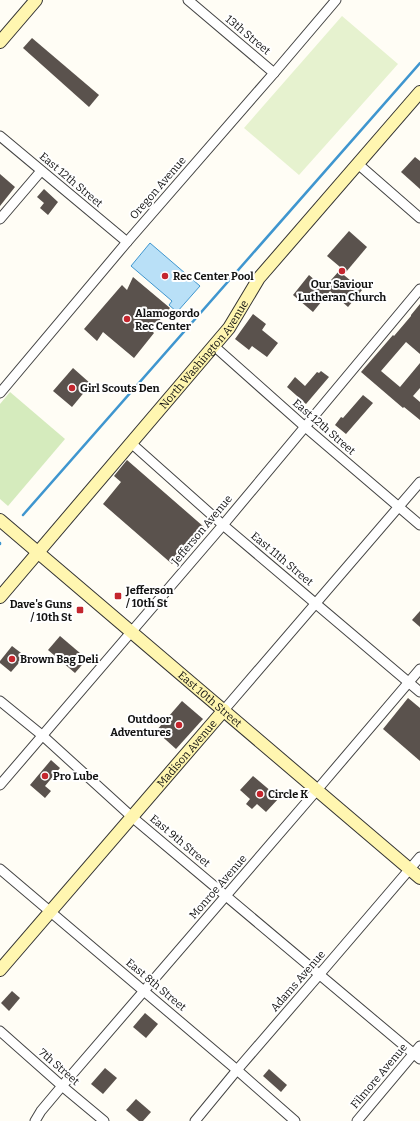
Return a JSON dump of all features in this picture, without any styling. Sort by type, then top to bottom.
[{"type":"main road","points":[[0,42],[36,0]]},
{"type":"main road","name":"North Washington Avenue","points":[[0,597],[229,328],[259,278],[420,92]]},
{"type":"main road","name":"East 10th Street","points":[[0,520],[420,878]]},
{"type":"main road","name":"Madison Avenue","points":[[0,970],[224,710]]},
{"type":"street","name":"13th Street","points":[[188,0],[274,72]]},
{"type":"street","name":"Oregon Avenue","points":[[0,393],[126,242],[336,0]]},
{"type":"street","name":"East 12th Street","points":[[0,136],[126,242]]},
{"type":"street","points":[[358,164],[420,218]]},
{"type":"street","points":[[0,219],[41,171]]},
{"type":"street","name":"Jefferson Avenue","points":[[0,785],[222,525],[420,289]]},
{"type":"street","name":"East 12th Street","points":[[214,346],[304,426],[420,525]]},
{"type":"street","name":"East 11th Street","points":[[131,443],[222,525],[420,692]]},
{"type":"street","name":"Madison Avenue","points":[[224,710],[420,482]]},
{"type":"street","name":"Monroe Avenue","points":[[35,1121],[41,1110],[420,669]]},
{"type":"street","name":"East 9th Street","points":[[0,701],[43,736],[132,817],[417,1057]]},
{"type":"street","name":"Adams Avenue","points":[[195,1121],[420,857]]},
{"type":"street","name":"East 8th Street","points":[[0,869],[295,1121]]},
{"type":"street","name":"7th Street","points":[[0,1031],[104,1121]]},
{"type":"street","name":"Filmore Avenue","points":[[357,1121],[417,1057],[420,1046]]},
{"type":"green space","points":[[342,16],[398,64],[299,175],[244,128]]},
{"type":"green space","points":[[10,392],[65,439],[8,506],[0,499],[0,404]]},
{"type":"water","name":"Rec Center Pool","points":[[150,243],[200,286],[177,312],[169,305],[172,301],[131,266]]},
{"type":"building","points":[[32,38],[99,95],[89,107],[23,48]]},
{"type":"building","points":[[415,157],[420,161],[420,189],[401,172]]},
{"type":"building","points":[[0,174],[15,187],[0,206]]},
{"type":"building","points":[[44,189],[58,202],[48,215],[40,208],[44,203],[37,197]]},
{"type":"building","points":[[349,231],[367,247],[346,272],[327,256]]},
{"type":"building","name":"Our Saviour Lutheran Church","points":[[339,271],[362,290],[348,307],[330,291],[313,312],[293,295],[309,275],[324,288]]},
{"type":"building","name":"Alamogordo Rec Center","points":[[133,277],[170,308],[151,330],[154,333],[134,358],[103,332],[97,341],[84,329],[122,285],[127,290]]},
{"type":"building","points":[[420,304],[420,354],[406,342],[381,371],[400,387],[420,363],[420,388],[413,396],[420,402],[420,420],[404,407],[403,408],[361,372],[393,335],[394,336]]},
{"type":"building","points":[[253,314],[266,324],[262,330],[278,343],[267,357],[252,346],[249,350],[235,339]]},
{"type":"building","name":"Girl Scouts Den","points":[[73,368],[91,384],[72,407],[53,391]]},
{"type":"building","points":[[321,371],[329,377],[306,404],[287,387],[295,377],[305,386],[317,372],[319,373]]},
{"type":"building","points":[[363,395],[373,403],[346,434],[335,425]]},
{"type":"building","points":[[127,460],[204,527],[172,564],[103,504],[121,482],[114,476]]},
{"type":"building","points":[[420,611],[420,627],[412,620]]},
{"type":"building","points":[[60,636],[87,659],[75,673],[48,650]]},
{"type":"building","name":"Brown Bag Deli","points":[[12,646],[25,656],[11,672],[0,663],[0,661]]},
{"type":"building","points":[[408,698],[420,708],[420,761],[383,729]]},
{"type":"building","name":"Outdoor Adventures","points":[[182,701],[203,719],[176,749],[156,731]]},
{"type":"building","name":"Pro Lube","points":[[51,760],[60,768],[45,786],[51,791],[45,798],[30,785]]},
{"type":"building","points":[[253,776],[279,798],[266,812],[257,804],[252,809],[246,804],[250,799],[240,790]]},
{"type":"building","points":[[12,991],[20,998],[9,1011],[1,1003]]},
{"type":"building","points":[[145,1013],[158,1024],[146,1038],[133,1027]]},
{"type":"building","points":[[105,1068],[117,1078],[103,1094],[91,1084]]},
{"type":"building","points":[[269,1069],[287,1085],[281,1092],[263,1076]]},
{"type":"building","points":[[136,1099],[151,1112],[143,1121],[139,1121],[126,1110]]},
{"type":"waterway","points":[[23,515],[420,63]]},
{"type":"place","name":"Our Saviour Lutheran Church","points":[[342,271]]},
{"type":"place","name":"Rec Center Pool","points":[[165,276]]},
{"type":"place","name":"Alamogordo Rec Center","points":[[127,319]]},
{"type":"place","name":"Girl Scouts Den","points":[[72,388]]},
{"type":"place","name":"Jefferson / 10th St","points":[[118,596]]},
{"type":"place","name":"Dave's Guns / 10th St","points":[[80,610]]},
{"type":"place","name":"Brown Bag Deli","points":[[12,659]]},
{"type":"place","name":"Outdoor Adventures","points":[[179,725]]},
{"type":"place","name":"Pro Lube","points":[[45,776]]},
{"type":"place","name":"Circle K","points":[[260,794]]}]
